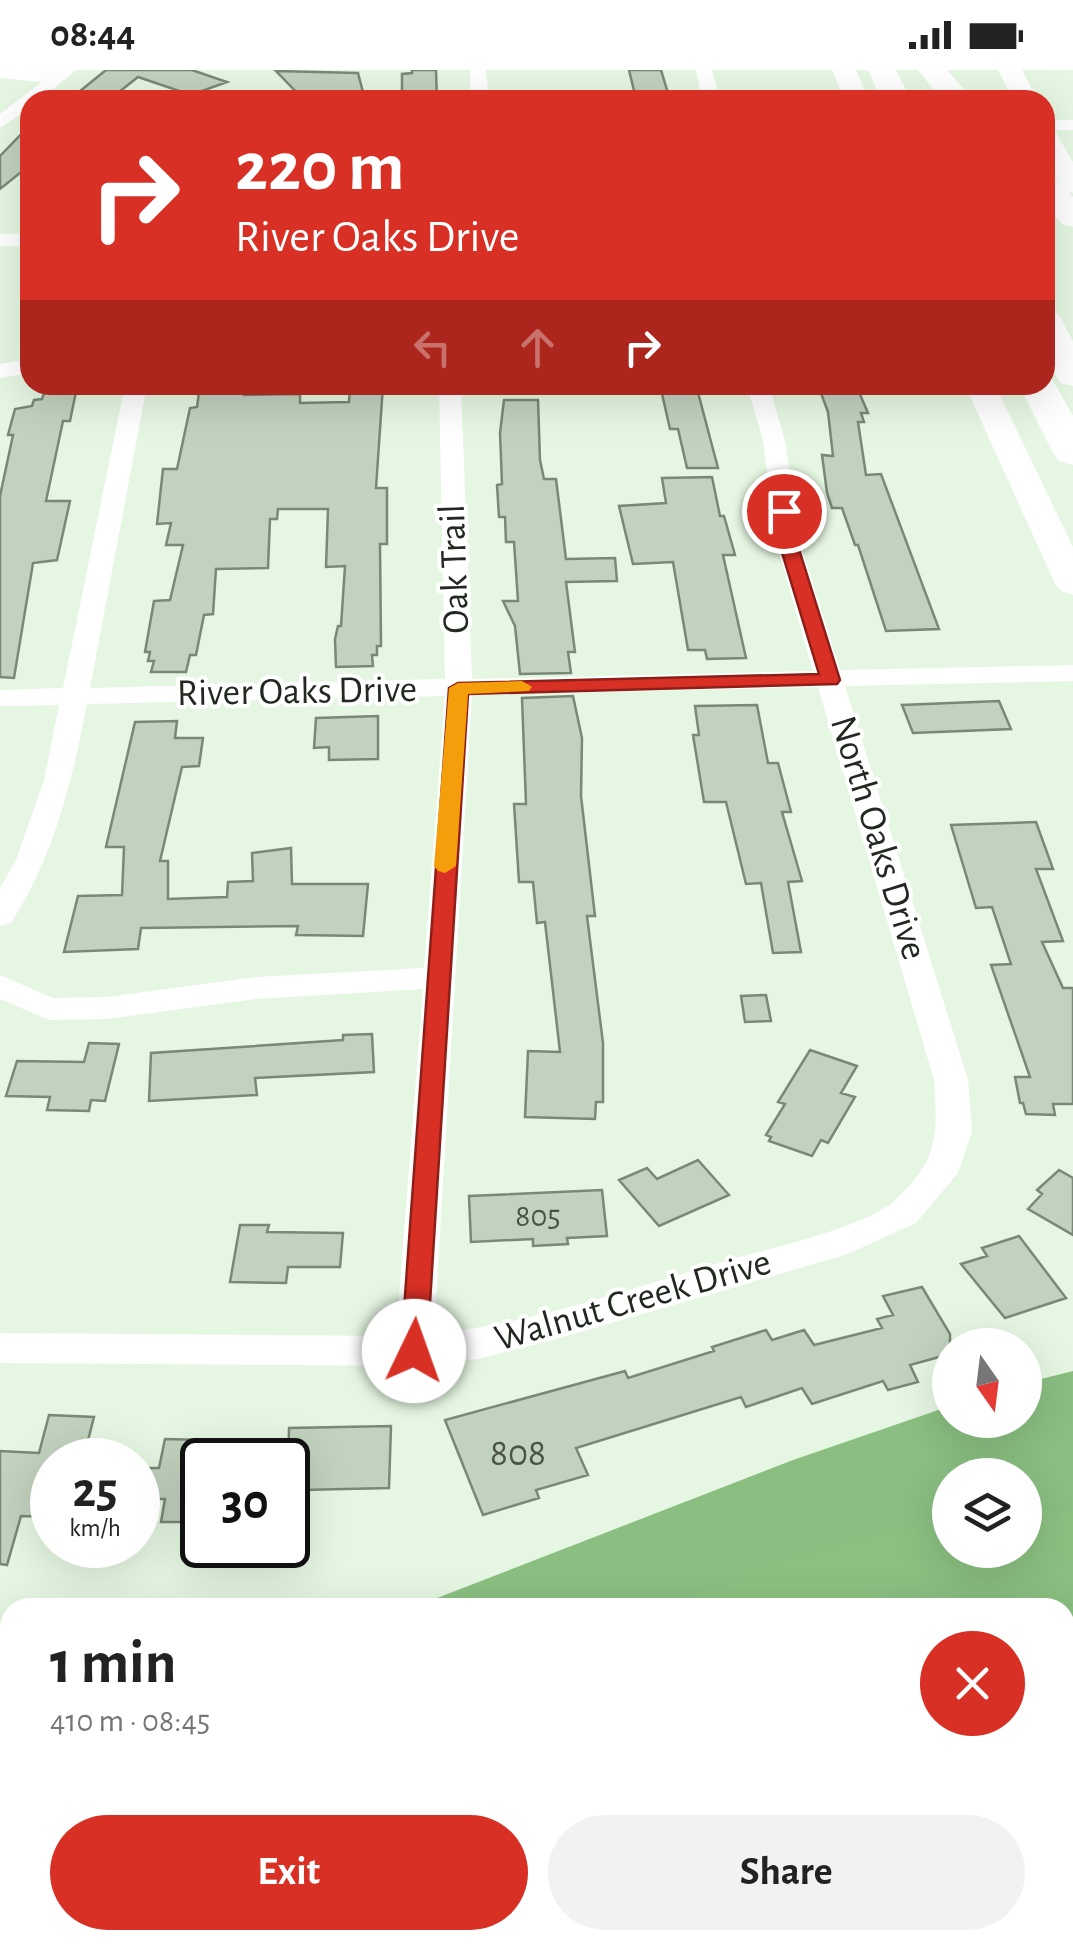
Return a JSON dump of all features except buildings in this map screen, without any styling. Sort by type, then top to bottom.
[{"type":"highway","points":[[932,70],[949,90]]},
{"type":"highway","points":[[1055,196],[1073,217]]},
{"type":"highway","points":[[1055,341],[1073,375]]},
{"type":"highway","points":[[1043,395],[1073,453]]},
{"type":"main road","points":[[1055,152],[1073,185]]},
{"type":"main road","points":[[985,395],[1073,584]]},
{"type":"street","points":[[0,73],[62,74]]},
{"type":"street","points":[[42,90],[62,74]]},
{"type":"street","points":[[0,123],[20,107]]},
{"type":"street","points":[[0,916],[31,860],[58,780],[134,395]]},
{"type":"street","name":"Oak Trail","points":[[414,1351],[458,688],[450,395]]},
{"type":"street","name":"North Oaks Drive","points":[[761,395],[774,441],[789,546],[951,1080],[956,1132],[940,1173]]},
{"type":"street","name":"River Oaks Drive","points":[[0,698],[1073,674]]},
{"type":"street","points":[[0,987],[48,1009],[106,1008],[256,988],[436,978]]},
{"type":"street","name":"Walnut Creek Drive","points":[[0,1348],[414,1351],[478,1344],[832,1245],[903,1214],[940,1173]]},
{"type":"shaded area","points":[[1073,1371],[1073,1598],[437,1598],[793,1460],[932,1412],[932,1438],[1042,1438],[1042,1379]]},
{"type":"shaded area","points":[[1073,1510],[1073,1559],[1042,1561],[1042,1511]]},
{"type":"shaded area","points":[[932,1518],[932,1568],[988,1568],[872,1598],[688,1598],[789,1559]]},
{"type":"slow traffic","points":[[445,866],[458,688],[522,687]]},
{"type":"route","points":[[414,1351],[458,688],[830,680],[789,546],[784,511]]}]
